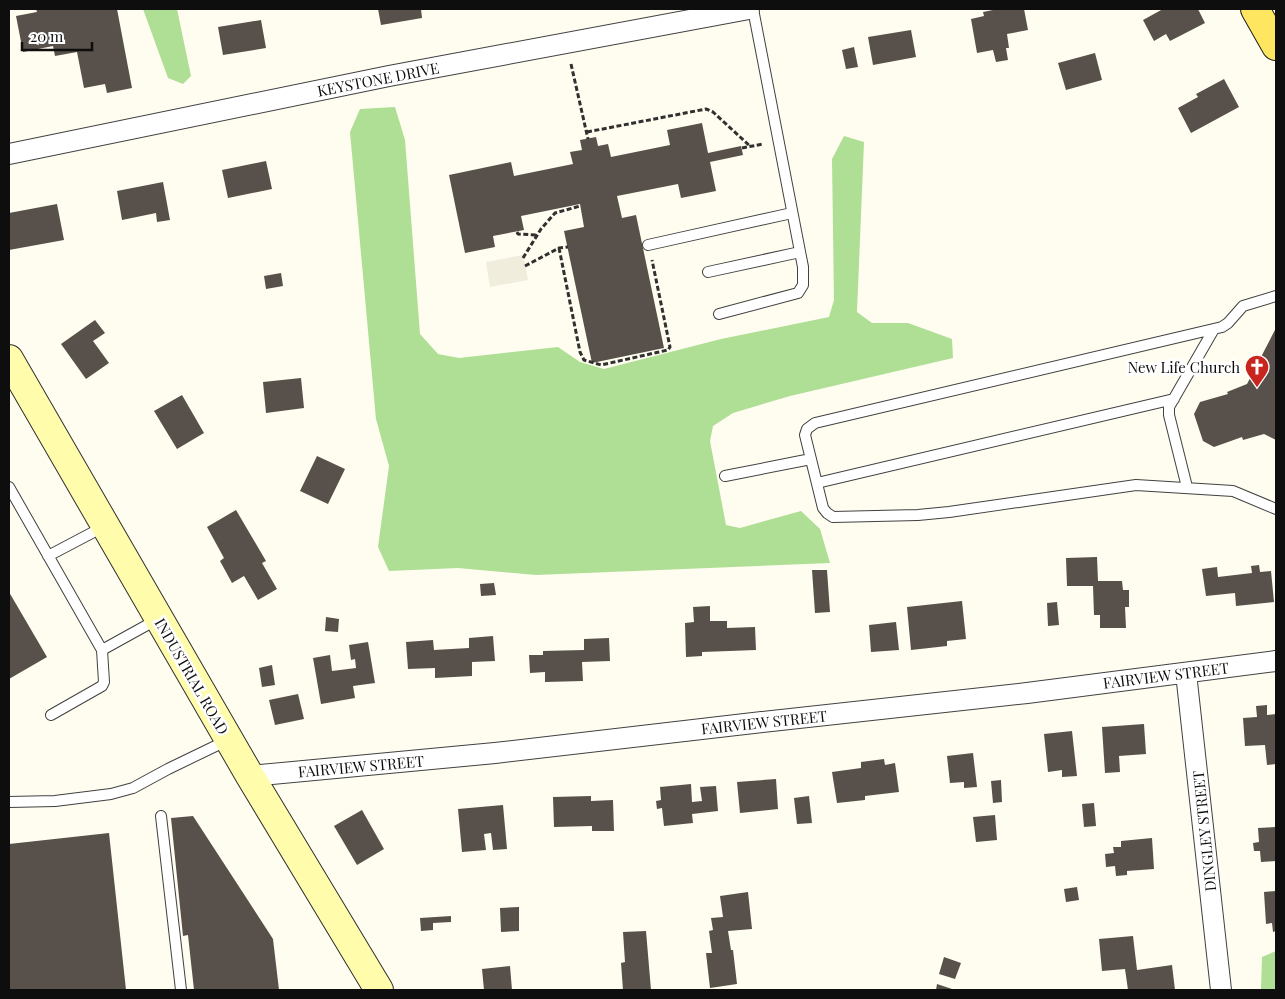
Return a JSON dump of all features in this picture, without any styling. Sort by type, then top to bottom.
[{"type":"main road","points":[[1255,9],[1276,46]]},
{"type":"street","name":"KEYSTONE DRIVE","points":[[9,154],[389,76],[749,9]]},
{"type":"street","name":"INDUSTRIAL ROAD","points":[[9,359],[250,776],[380,990]]},
{"type":"street","name":"FAIRVIEW STREET","points":[[250,776],[495,753],[1027,693],[1276,661]]},
{"type":"street","name":"DINGLEY STREET","points":[[1186,673],[1222,990]]},
{"type":"lane","points":[[719,314],[798,293],[803,285],[804,277],[753,9]]},
{"type":"lane","points":[[648,244],[792,213]]},
{"type":"lane","points":[[708,272],[800,252]]},
{"type":"lane","points":[[1276,296],[1244,306],[1222,327],[815,423],[807,430],[806,435],[823,508],[833,517],[918,515],[948,512],[1136,485],[1233,491],[1276,509]]},
{"type":"lane","points":[[1187,487],[1169,415],[1169,407],[1214,329]]},
{"type":"lane","points":[[817,483],[1174,399]]},
{"type":"lane","points":[[725,476],[811,459]]},
{"type":"lane","points":[[9,487],[102,650],[104,682],[102,686],[51,714]]},
{"type":"lane","points":[[48,556],[105,525]]},
{"type":"lane","points":[[102,650],[159,618]]},
{"type":"lane","points":[[9,802],[54,801],[111,794],[133,788],[168,768],[229,740]]},
{"type":"lane","points":[[161,816],[181,990]]},
{"type":"path","points":[[566,43],[588,138]]},
{"type":"path","points":[[587,132],[706,109],[713,112],[751,147]]},
{"type":"path","points":[[568,247],[559,248],[526,265],[524,256],[537,235],[557,211],[580,206]]},
{"type":"path","points":[[517,232],[518,234],[537,235]]},
{"type":"path","points":[[559,248],[582,357],[584,360],[601,365],[670,348],[648,244]]},
{"type":"green space","points":[[143,9],[177,9],[191,76],[183,84],[168,78]]},
{"type":"green space","points":[[395,107],[405,140],[420,334],[438,354],[459,358],[558,347],[580,362],[604,369],[721,339],[829,317],[834,300],[832,159],[844,136],[864,142],[857,312],[872,323],[908,323],[952,339],[953,358],[790,396],[733,413],[713,426],[710,441],[726,525],[740,528],[801,511],[820,529],[830,563],[536,575],[458,568],[389,571],[378,547],[389,466],[376,419],[350,132],[360,109]]},
{"type":"green space","points":[[1276,951],[1276,990],[1261,990],[1262,957]]},
{"type":"shaded area","points":[[523,255],[528,280],[490,287],[486,262]]},
{"type":"building","points":[[36,9],[117,9],[132,88],[107,93],[105,84],[84,88],[77,52],[55,56],[53,46],[23,52],[16,16],[37,12]]},
{"type":"building","points":[[378,9],[421,9],[422,18],[381,25]]},
{"type":"building","points":[[998,9],[1024,9],[1028,30],[1007,34],[1009,48],[1006,48],[1008,60],[996,62],[993,50],[977,53],[971,19],[984,16],[983,12]]},
{"type":"building","points":[[1163,9],[1198,9],[1205,23],[1170,41],[1166,34],[1154,41],[1143,20]]},
{"type":"building","points":[[261,20],[266,48],[223,55],[218,27]]},
{"type":"building","points":[[911,30],[916,57],[873,65],[868,37]]},
{"type":"building","points":[[854,47],[858,67],[846,69],[842,50]]},
{"type":"building","points":[[1095,53],[1102,80],[1066,90],[1058,63]]},
{"type":"building","points":[[1224,79],[1239,107],[1191,133],[1178,108],[1198,97],[1196,94]]},
{"type":"building","points":[[702,123],[708,153],[741,146],[743,155],[710,162],[716,191],[681,198],[678,184],[617,196],[622,218],[636,215],[664,348],[592,363],[564,231],[584,227],[580,204],[521,216],[524,230],[493,236],[495,247],[465,253],[449,175],[511,162],[514,176],[573,164],[570,152],[582,150],[580,140],[596,137],[598,146],[608,144],[611,157],[670,145],[667,130]]},
{"type":"building","points":[[266,161],[272,189],[228,198],[222,170]]},
{"type":"building","points":[[163,182],[170,220],[157,222],[156,213],[122,220],[117,191]]},
{"type":"building","points":[[57,204],[64,240],[9,250],[9,213]]},
{"type":"building","points":[[281,273],[283,286],[266,289],[264,276]]},
{"type":"building","points":[[95,320],[105,333],[93,341],[109,363],[86,379],[61,344]]},
{"type":"building","name":"New Life Church","points":[[1276,328],[1276,440],[1264,434],[1243,440],[1242,437],[1214,447],[1203,441],[1194,414],[1200,402],[1228,394],[1227,392],[1247,384]]},
{"type":"building","points":[[301,378],[304,408],[266,413],[263,382]]},
{"type":"building","points":[[182,395],[204,433],[177,449],[154,411]]},
{"type":"building","points":[[317,456],[345,469],[328,504],[300,491]]},
{"type":"building","points":[[236,510],[266,561],[262,563],[277,589],[258,600],[244,576],[232,583],[220,561],[224,558],[207,527]]},
{"type":"building","points":[[1097,557],[1098,581],[1122,581],[1123,590],[1129,590],[1129,607],[1125,607],[1126,628],[1100,628],[1100,615],[1094,615],[1093,586],[1067,586],[1066,558]]},
{"type":"building","points":[[1259,565],[1260,572],[1271,571],[1274,602],[1236,606],[1235,593],[1206,596],[1202,569],[1217,567],[1218,577],[1252,573],[1251,566]]},
{"type":"building","points":[[812,570],[827,570],[830,612],[815,613]]},
{"type":"building","points":[[494,583],[496,595],[481,596],[480,584]]},
{"type":"building","points":[[9,592],[47,657],[9,679]]},
{"type":"building","points":[[962,601],[966,639],[947,641],[947,646],[911,650],[907,607]]},
{"type":"building","points":[[1057,602],[1059,625],[1048,626],[1047,603]]},
{"type":"building","points":[[710,606],[710,621],[727,621],[727,628],[755,627],[756,650],[702,652],[702,656],[686,657],[685,623],[694,622],[693,607]]},
{"type":"building","points":[[326,617],[339,619],[338,632],[325,631]]},
{"type":"building","points":[[896,622],[899,650],[871,652],[869,625]]},
{"type":"building","points":[[493,636],[495,661],[472,662],[472,676],[435,678],[435,668],[408,669],[406,642],[433,640],[434,650],[469,648],[469,638]]},
{"type":"building","points":[[609,638],[610,661],[582,662],[583,681],[545,682],[545,672],[530,673],[529,655],[543,655],[543,651],[584,650],[584,639]]},
{"type":"building","points":[[368,642],[375,683],[353,686],[355,698],[321,704],[313,658],[330,655],[332,671],[356,668],[355,659],[351,660],[349,645]]},
{"type":"building","points":[[272,665],[275,685],[262,687],[259,668]]},
{"type":"building","points":[[298,694],[304,719],[275,725],[269,700]]},
{"type":"building","points":[[1267,705],[1267,715],[1276,714],[1276,764],[1267,765],[1265,745],[1245,746],[1243,718],[1257,717],[1256,706]]},
{"type":"building","points":[[1144,724],[1146,754],[1119,756],[1120,772],[1105,773],[1102,727]]},
{"type":"building","points":[[1072,731],[1077,776],[1062,777],[1062,770],[1048,772],[1044,734]]},
{"type":"building","points":[[973,753],[977,787],[964,788],[964,782],[950,783],[947,756]]},
{"type":"building","points":[[884,759],[885,765],[895,763],[899,792],[865,796],[865,800],[837,803],[832,772],[861,768],[861,762]]},
{"type":"building","points":[[776,779],[778,809],[740,813],[737,782]]},
{"type":"building","points":[[1001,780],[1002,802],[993,803],[991,781]]},
{"type":"building","points":[[691,784],[692,802],[702,801],[700,787],[716,786],[718,811],[692,814],[693,823],[664,826],[662,808],[657,809],[656,801],[661,800],[660,787]]},
{"type":"building","points":[[591,796],[591,801],[613,800],[614,831],[592,831],[592,826],[554,827],[553,797]]},
{"type":"building","points":[[809,796],[812,823],[797,824],[794,798]]},
{"type":"building","points":[[1094,803],[1096,826],[1084,827],[1082,804]]},
{"type":"building","points":[[503,805],[507,849],[493,850],[491,833],[484,834],[486,850],[462,852],[458,809]]},
{"type":"building","points":[[362,810],[384,849],[357,865],[334,826]]},
{"type":"building","points":[[995,815],[997,840],[976,842],[973,817]]},
{"type":"building","points":[[193,816],[273,939],[279,990],[194,990],[188,935],[183,936],[171,818]]},
{"type":"building","points":[[1276,827],[1276,861],[1261,862],[1260,851],[1254,851],[1253,843],[1259,842],[1258,828]]},
{"type":"building","points":[[109,833],[126,990],[9,990],[9,844]]},
{"type":"building","points":[[1152,838],[1154,869],[1127,871],[1127,875],[1116,876],[1115,866],[1106,867],[1105,854],[1114,853],[1113,847],[1121,847],[1121,841]]},
{"type":"building","points":[[1077,887],[1079,900],[1066,902],[1064,889]]},
{"type":"building","points":[[1276,891],[1276,931],[1273,932],[1272,923],[1266,924],[1264,892]]},
{"type":"building","points":[[748,892],[752,929],[728,931],[731,950],[733,950],[737,984],[710,988],[706,953],[712,953],[709,931],[713,930],[711,918],[723,917],[720,896]]},
{"type":"building","points":[[519,907],[519,931],[501,932],[500,908]]},
{"type":"building","points":[[451,916],[451,922],[433,923],[433,930],[421,931],[420,918]]},
{"type":"building","points":[[646,931],[651,990],[623,990],[621,963],[625,962],[623,932]]},
{"type":"building","points":[[1133,936],[1137,970],[1172,965],[1175,990],[1128,990],[1125,969],[1102,971],[1099,939]]},
{"type":"building","points":[[944,957],[961,963],[955,979],[939,974]]},
{"type":"building","points":[[510,966],[512,990],[484,990],[482,969]]},
{"type":"building","points":[[937,984],[955,990],[936,990]]},
{"type":"place","name":"New Life Church","points":[[1257,388]]}]
